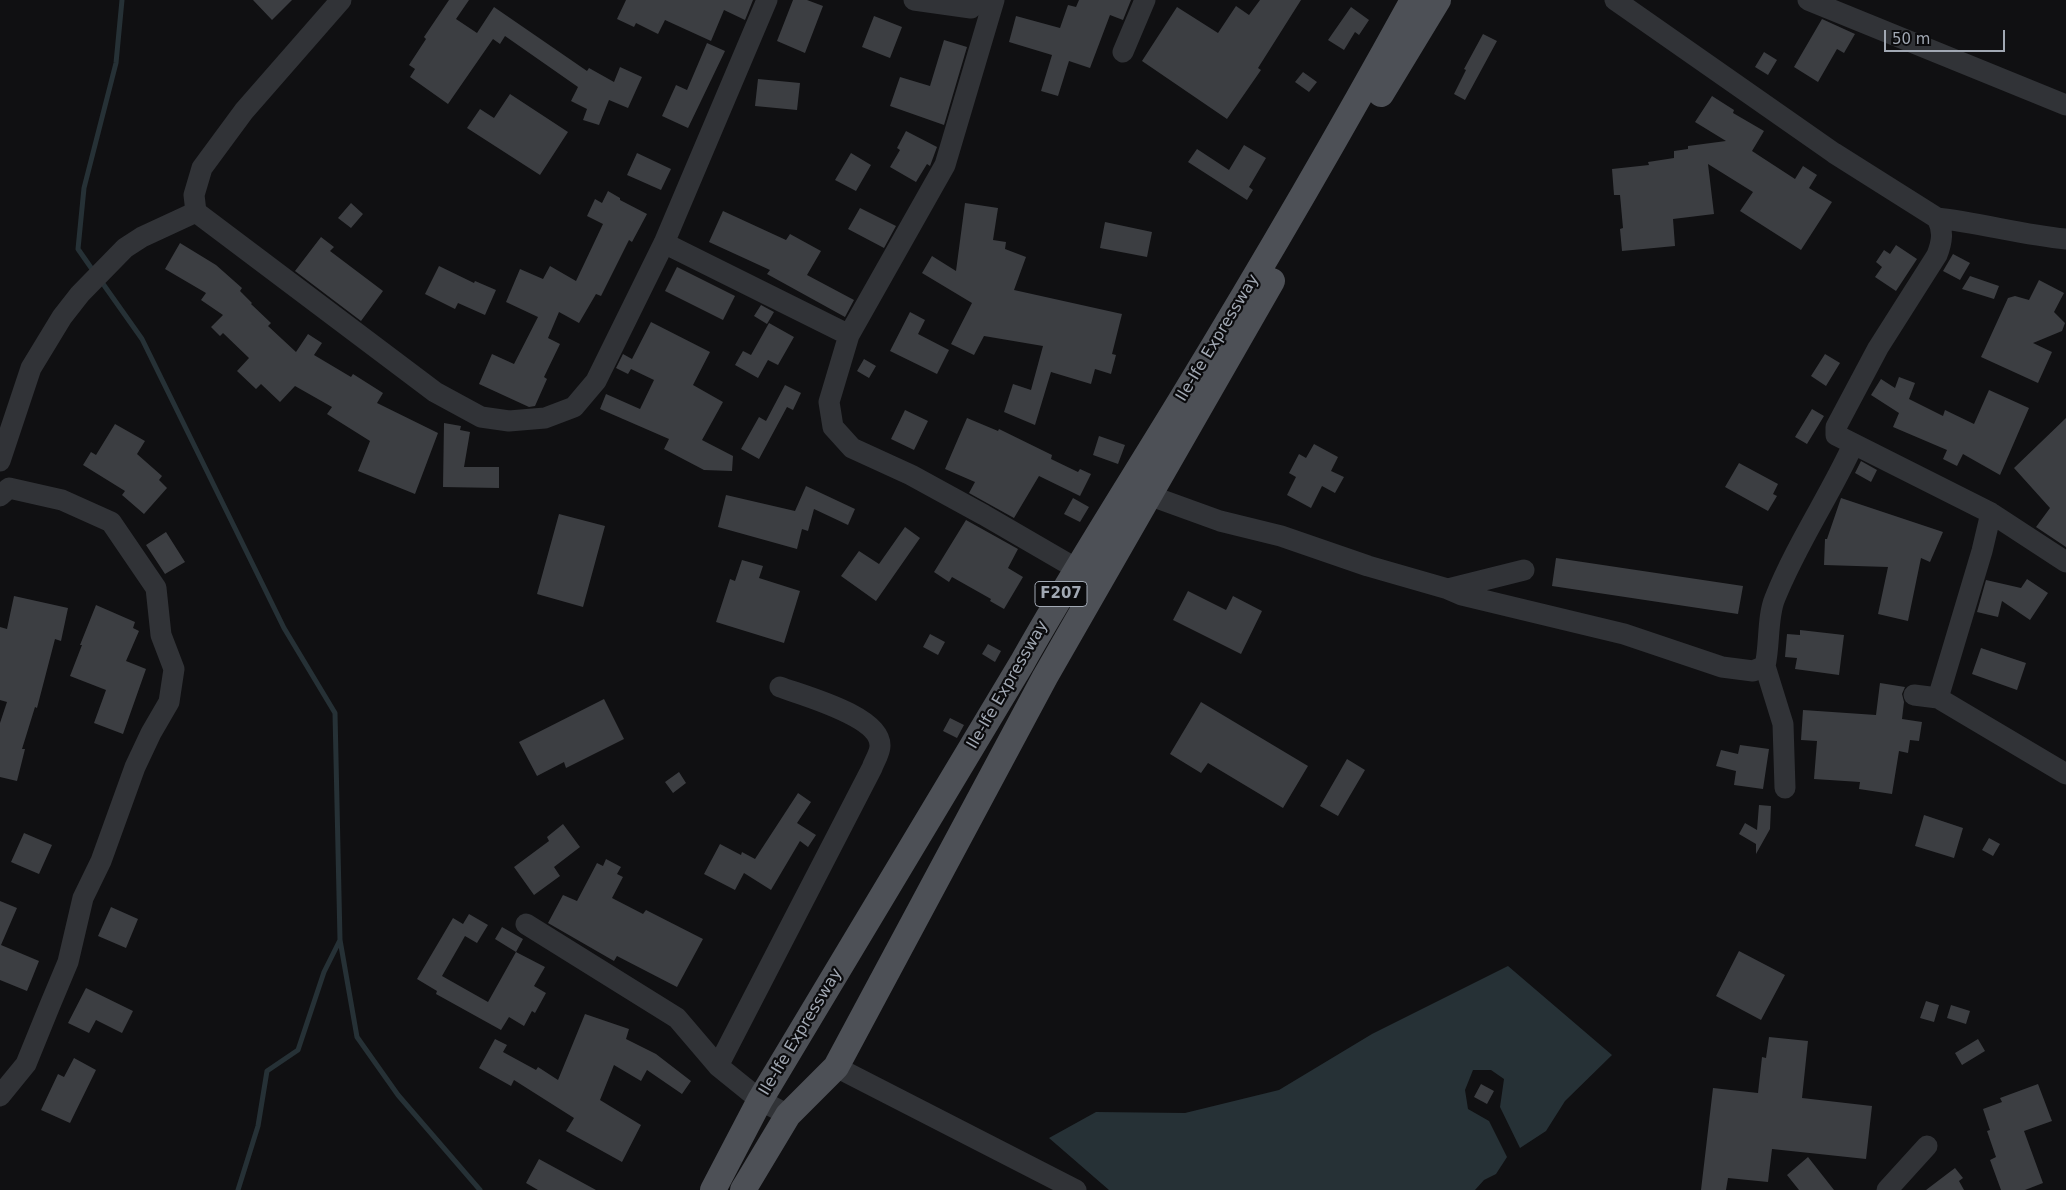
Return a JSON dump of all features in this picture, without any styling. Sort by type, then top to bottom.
[{"type":"main road","name":"Ile-Ife Expressway","points":[[713,1190],[760,1100],[1022,663],[1060,594],[1077,570],[1336,139],[1413,0]]},
{"type":"main road","name":"Ile-Ife Expressway","points":[[743,1190],[788,1115],[836,1067],[1045,677],[1151,496],[1340,162],[1438,0]]},
{"type":"main road","points":[[1060,594],[1085,609]]},
{"type":"main road","points":[[1022,663],[1045,677]]},
{"type":"main road","points":[[735,1150],[759,1164]]},
{"type":"street","points":[[342,0],[244,111],[206,161],[194,194],[196,212],[435,392],[481,417],[509,421],[545,418],[574,406],[596,381],[664,243],[767,0]]},
{"type":"street","points":[[914,0],[971,8],[977,0]]},
{"type":"street","points":[[994,0],[945,165],[848,335],[829,402],[833,427],[852,448],[927,484],[1077,570]]},
{"type":"street","points":[[1122,52],[1144,0]]},
{"type":"street","points":[[1615,0],[1834,153],[1937,218],[2066,239]]},
{"type":"street","points":[[1808,0],[2066,105]]},
{"type":"street","points":[[0,461],[31,368],[62,318],[80,294],[125,248],[142,237],[196,212]]},
{"type":"street","points":[[1937,218],[1941,226],[1942,240],[1936,255],[1878,348],[1836,427],[1836,435],[1991,513],[2066,562]]},
{"type":"street","points":[[664,243],[848,335]]},
{"type":"street","points":[[1785,788],[1782,724],[1765,666],[1774,600],[1795,553],[1836,482],[1853,445]]},
{"type":"street","points":[[0,496],[9,488],[62,500],[111,522],[156,588],[161,635],[174,669],[169,702],[151,733],[135,767],[101,861],[84,898],[68,962],[26,1064],[0,1096]]},
{"type":"street","points":[[1151,496],[1220,521],[1281,536],[1368,566],[1448,589],[1462,595],[1624,634],[1722,667],[1753,671],[1765,666]]},
{"type":"street","points":[[1938,698],[1982,551],[1991,513]]},
{"type":"street","points":[[1448,589],[1524,570]]},
{"type":"street","points":[[718,1066],[872,768],[880,746],[875,730],[860,718],[780,687]]},
{"type":"street","points":[[1914,695],[1938,698],[2066,774]]},
{"type":"street","points":[[526,924],[677,1018],[718,1066],[760,1100],[788,1115]]},
{"type":"street","points":[[836,1067],[1076,1190]]},
{"type":"street","points":[[1887,1190],[1927,1146]]},
{"type":"shaded area","points":[[1508,966],[1612,1055],[1565,1101],[1546,1131],[1520,1148],[1500,1107],[1504,1079],[1491,1070],[1473,1070],[1465,1090],[1468,1109],[1489,1121],[1507,1157],[1496,1174],[1484,1180],[1475,1190],[1109,1190],[1049,1138],[1096,1112],[1185,1113],[1279,1090],[1372,1034]]},
{"type":"building","points":[[253,0],[292,0],[272,20]]},
{"type":"building","points":[[449,0],[469,0],[456,19],[477,33],[494,7],[587,71],[589,68],[614,82],[620,67],[642,77],[628,108],[609,100],[599,125],[583,120],[587,109],[571,101],[578,87],[505,36],[500,44],[493,39],[448,104],[410,77],[415,69],[409,65],[426,39],[424,37]]},
{"type":"building","points":[[626,0],[753,0],[745,20],[724,10],[711,41],[665,20],[658,34],[636,23],[634,27],[617,19]]},
{"type":"building","points":[[793,0],[807,0],[823,6],[805,53],[777,41]]},
{"type":"building","points":[[1079,0],[1131,0],[1123,20],[1110,15],[1090,68],[1069,61],[1058,96],[1041,91],[1052,55],[1009,42],[1016,16],[1060,28],[1068,5],[1076,7]]},
{"type":"building","points":[[1260,0],[1301,0],[1258,68],[1261,70],[1227,119],[1142,61],[1177,7],[1218,33],[1236,6],[1249,15]]},
{"type":"building","points":[[1351,7],[1369,20],[1359,35],[1355,32],[1344,50],[1328,40]]},
{"type":"building","points":[[874,16],[902,27],[890,58],[862,47]]},
{"type":"building","points":[[1822,19],[1855,34],[1844,53],[1837,49],[1818,82],[1794,67]]},
{"type":"building","points":[[1483,34],[1497,41],[1465,100],[1454,94],[1466,70],[1464,69]]},
{"type":"building","points":[[944,40],[967,47],[944,125],[890,106],[900,77],[930,86]]},
{"type":"building","points":[[707,43],[725,51],[688,128],[662,116],[676,85],[687,90]]},
{"type":"building","points":[[1764,52],[1777,60],[1768,75],[1755,67]]},
{"type":"building","points":[[1303,72],[1317,82],[1309,92],[1295,82]]},
{"type":"building","points":[[758,79],[800,83],[797,110],[755,106]]},
{"type":"building","points":[[510,94],[568,132],[540,175],[467,128],[480,109],[494,118]]},
{"type":"building","points":[[1712,96],[1734,110],[1733,113],[1764,131],[1752,151],[1795,179],[1803,166],[1817,175],[1809,188],[1832,202],[1801,250],[1740,211],[1753,192],[1708,164],[1714,214],[1673,219],[1675,246],[1622,251],[1620,229],[1623,228],[1620,195],[1614,195],[1612,169],[1649,165],[1648,162],[1674,158],[1674,151],[1688,149],[1688,146],[1726,141],[1695,122]]},
{"type":"building","points":[[906,131],[937,147],[930,166],[927,164],[916,182],[890,167],[900,150],[897,148]]},
{"type":"building","points":[[1244,145],[1266,158],[1249,187],[1253,190],[1247,200],[1188,162],[1197,149],[1229,170]]},
{"type":"building","points":[[637,153],[671,169],[661,190],[627,175]]},
{"type":"building","points":[[851,153],[871,165],[856,191],[835,180]]},
{"type":"building","points":[[608,191],[620,198],[620,200],[647,214],[632,242],[629,240],[601,296],[596,294],[579,323],[559,312],[548,338],[560,344],[544,377],[547,379],[535,406],[529,407],[479,384],[492,354],[514,364],[538,317],[506,302],[520,269],[543,279],[550,266],[576,281],[603,224],[587,216],[595,199],[602,203]]},
{"type":"building","points":[[351,203],[363,214],[351,228],[338,218]]},
{"type":"building","points":[[965,203],[998,208],[993,240],[1006,242],[1005,249],[1026,257],[1014,290],[1122,314],[1112,354],[1116,355],[1111,374],[1095,369],[1091,384],[1051,372],[1035,425],[1004,412],[1013,384],[1031,390],[1043,346],[984,336],[974,355],[951,344],[972,303],[922,273],[932,256],[956,271]]},
{"type":"building","points":[[860,208],[896,226],[884,248],[848,229]]},
{"type":"building","points":[[723,211],[786,240],[790,234],[821,251],[807,275],[854,300],[845,317],[767,274],[770,270],[709,242]]},
{"type":"building","points":[[1105,222],[1152,232],[1147,257],[1100,248]]},
{"type":"building","points":[[321,237],[334,247],[330,251],[383,291],[361,321],[295,271]]},
{"type":"building","points":[[180,243],[216,265],[242,288],[240,291],[271,323],[268,326],[296,352],[308,334],[322,343],[314,355],[351,377],[353,374],[383,393],[377,403],[438,433],[415,494],[358,471],[370,441],[327,414],[332,407],[295,386],[280,402],[261,384],[256,389],[237,371],[249,358],[223,333],[220,336],[211,327],[223,315],[201,300],[206,293],[165,269]]},
{"type":"building","points":[[1896,245],[1917,259],[1896,291],[1875,277],[1882,267],[1876,262],[1884,250],[1890,254]]},
{"type":"building","points":[[1953,254],[1970,263],[1960,280],[1943,271]]},
{"type":"building","points":[[439,266],[474,283],[475,281],[496,290],[485,315],[458,303],[455,309],[425,294]]},
{"type":"building","points":[[677,267],[735,296],[723,320],[665,291]]},
{"type":"building","points":[[1970,276],[1999,286],[1994,299],[1962,289]]},
{"type":"building","points":[[2039,280],[2064,293],[2054,312],[2065,323],[2062,331],[2033,343],[2052,352],[2038,383],[1981,357],[2008,298],[2015,296],[2029,300]]},
{"type":"building","points":[[761,305],[774,312],[767,324],[754,316]]},
{"type":"building","points":[[910,312],[925,320],[918,334],[949,350],[937,374],[890,351]]},
{"type":"building","points":[[651,322],[710,352],[693,385],[723,402],[702,440],[733,456],[732,471],[704,470],[664,449],[669,439],[600,409],[606,394],[640,409],[654,380],[631,369],[628,374],[616,368],[623,354],[632,359]]},
{"type":"building","points":[[769,323],[794,337],[778,365],[768,360],[758,378],[735,365],[743,351],[751,355]]},
{"type":"building","points":[[1825,354],[1840,363],[1826,386],[1811,376]]},
{"type":"building","points":[[864,359],[876,366],[869,378],[857,371]]},
{"type":"building","points":[[1899,377],[1915,383],[1909,399],[1943,416],[1945,410],[1974,424],[1989,390],[2029,408],[2000,475],[1963,454],[1957,466],[1943,459],[1947,450],[1893,427],[1899,413],[1871,395],[1881,379],[1895,388]]},
{"type":"building","points":[[785,385],[801,393],[793,410],[787,407],[759,459],[741,449],[759,417],[766,421]]},
{"type":"building","points":[[1812,409],[1824,416],[1807,444],[1795,437]]},
{"type":"building","points":[[905,410],[928,421],[914,450],[891,439]]},
{"type":"building","points":[[967,418],[998,431],[999,429],[1052,455],[1051,459],[1078,472],[1080,469],[1091,474],[1080,496],[1039,476],[1014,518],[969,493],[975,482],[945,469]]},
{"type":"building","points":[[2066,418],[2066,547],[2036,527],[2050,508],[2014,468]]},
{"type":"building","points":[[444,423],[461,426],[460,430],[470,432],[464,467],[499,467],[499,488],[443,487]]},
{"type":"building","points":[[115,424],[145,441],[137,454],[162,476],[159,480],[167,488],[144,514],[122,495],[125,491],[83,465],[91,452],[96,455]]},
{"type":"building","points":[[1099,436],[1125,445],[1118,464],[1093,455]]},
{"type":"building","points":[[1314,444],[1338,457],[1331,471],[1344,477],[1335,493],[1322,486],[1311,508],[1287,495],[1296,477],[1289,473],[1299,454],[1306,458]]},
{"type":"building","points":[[1861,461],[1877,470],[1871,482],[1855,473]]},
{"type":"building","points":[[1739,463],[1778,484],[1773,494],[1777,496],[1768,511],[1725,487]]},
{"type":"building","points":[[806,486],[855,509],[848,525],[814,509],[808,531],[802,529],[797,549],[718,527],[726,495],[795,511]]},
{"type":"building","points":[[1073,498],[1089,507],[1080,522],[1064,514]]},
{"type":"building","points":[[1841,498],[1943,532],[1930,562],[1921,558],[1908,621],[1878,614],[1888,567],[1824,565],[1825,539],[1827,539]]},
{"type":"building","points":[[559,514],[605,526],[583,607],[537,594]]},
{"type":"building","points":[[966,520],[1018,549],[1008,568],[1023,577],[1004,609],[990,601],[991,599],[952,577],[949,582],[934,572]]},
{"type":"building","points":[[905,527],[920,538],[876,601],[841,576],[859,551],[879,564]]},
{"type":"building","points":[[166,532],[185,562],[165,574],[146,545]]},
{"type":"building","points":[[1556,558],[1743,586],[1738,614],[1552,586]]},
{"type":"building","points":[[742,560],[763,566],[759,578],[800,591],[784,643],[716,622],[730,579],[735,581]]},
{"type":"building","points":[[2027,579],[2048,593],[2030,620],[2002,601],[1998,617],[1977,612],[1986,580],[2021,588]]},
{"type":"building","points":[[1188,591],[1226,610],[1233,596],[1262,611],[1241,654],[1173,620]]},
{"type":"building","points":[[14,596],[68,608],[61,641],[55,639],[37,708],[35,707],[22,749],[25,749],[17,781],[0,777],[0,723],[7,702],[0,700],[0,627],[7,629]]},
{"type":"building","points":[[96,605],[135,622],[133,628],[139,631],[126,661],[146,669],[123,734],[94,723],[106,690],[70,676]]},
{"type":"building","points":[[1800,630],[1844,635],[1839,675],[1795,669],[1797,658],[1785,657],[1787,634],[1800,635]]},
{"type":"building","points":[[930,634],[945,642],[938,655],[923,647]]},
{"type":"building","points":[[988,644],[1001,651],[995,662],[982,654]]},
{"type":"building","points":[[1981,648],[2026,663],[2017,690],[1972,674]]},
{"type":"building","points":[[1880,683],[1905,687],[1902,694],[1904,702],[1902,719],[1922,722],[1919,741],[1910,740],[1908,753],[1899,751],[1892,794],[1859,789],[1860,782],[1814,779],[1817,741],[1801,740],[1803,710],[1876,715]]},
{"type":"building","points":[[604,699],[624,739],[566,768],[564,762],[537,776],[519,742]]},
{"type":"building","points":[[1201,702],[1308,766],[1283,808],[1208,763],[1201,773],[1170,754]]},
{"type":"building","points":[[950,718],[964,725],[957,738],[943,731]]},
{"type":"building","points":[[1740,745],[1769,749],[1763,789],[1734,785],[1736,771],[1716,766],[1721,750],[1738,754]]},
{"type":"building","points":[[1347,759],[1365,770],[1338,816],[1320,806]]},
{"type":"building","points":[[679,772],[686,783],[673,793],[665,782]]},
{"type":"building","points":[[798,793],[811,802],[797,823],[816,835],[808,847],[800,841],[771,890],[744,873],[735,890],[704,874],[720,844],[741,855],[742,852],[755,859]]},
{"type":"building","points":[[1759,805],[1771,806],[1770,829],[1756,854],[1756,844],[1739,834],[1745,823],[1757,830]]},
{"type":"building","points":[[1924,815],[1963,828],[1954,858],[1915,846]]},
{"type":"building","points":[[563,824],[580,847],[554,867],[560,876],[534,895],[514,867],[549,841],[547,837]]},
{"type":"building","points":[[24,833],[52,845],[39,874],[11,862]]},
{"type":"building","points":[[1989,838],[2000,844],[1993,856],[1982,850]]},
{"type":"building","points":[[606,859],[621,867],[617,874],[623,877],[612,898],[643,914],[646,910],[703,939],[677,987],[617,956],[614,961],[548,923],[563,895],[577,901],[597,863],[603,866]]},
{"type":"building","points":[[0,901],[17,908],[1,945],[39,961],[27,991],[0,980]]},
{"type":"building","points":[[111,907],[138,919],[126,948],[98,936]]},
{"type":"building","points":[[469,914],[488,925],[477,943],[465,936],[442,976],[488,1002],[516,952],[545,967],[534,986],[546,993],[535,1013],[532,1011],[524,1026],[509,1017],[501,1030],[436,994],[437,991],[417,979],[453,918],[463,924]]},
{"type":"building","points":[[502,927],[523,939],[516,952],[495,939]]},
{"type":"building","points":[[1739,951],[1785,975],[1761,1020],[1716,996]]},
{"type":"building","points":[[86,988],[133,1011],[122,1033],[96,1020],[89,1033],[68,1023]]},
{"type":"building","points":[[1926,1001],[1939,1005],[1934,1022],[1920,1018]]},
{"type":"building","points":[[1951,1005],[1970,1011],[1966,1024],[1947,1018]]},
{"type":"building","points":[[585,1014],[629,1029],[626,1039],[656,1054],[691,1081],[682,1094],[647,1070],[641,1081],[614,1065],[600,1100],[641,1125],[622,1162],[566,1131],[574,1118],[514,1080],[511,1086],[479,1068],[495,1039],[507,1045],[503,1052],[536,1070],[538,1067],[558,1080]]},
{"type":"building","points":[[1769,1037],[1808,1041],[1802,1098],[1872,1106],[1866,1159],[1772,1149],[1768,1182],[1728,1178],[1726,1190],[1701,1190],[1713,1088],[1758,1093],[1762,1057],[1766,1058]]},
{"type":"building","points":[[1978,1039],[1985,1051],[1962,1065],[1955,1053]]},
{"type":"building","points":[[74,1058],[96,1070],[70,1123],[41,1110],[58,1074],[64,1077]]},
{"type":"building","points":[[1481,1084],[1494,1091],[1487,1104],[1474,1097]]},
{"type":"building","points":[[2038,1084],[2052,1121],[2024,1131],[2043,1183],[2025,1190],[2001,1190],[1990,1160],[1996,1157],[1987,1131],[1990,1130],[1983,1109],[2002,1102],[2000,1098]]},
{"type":"building","points":[[1808,1157],[1834,1190],[1799,1190],[1787,1175]]},
{"type":"building","points":[[539,1159],[596,1190],[538,1190],[526,1183]]},
{"type":"building","points":[[1955,1168],[1963,1178],[1959,1181],[1964,1190],[1926,1190]]},
{"type":"waterway","points":[[94,272],[78,249],[84,188],[116,63],[122,0]]},
{"type":"waterway","points":[[101,281],[142,339],[284,628],[335,713],[340,940],[357,1037],[398,1095],[480,1190]]},
{"type":"waterway","points":[[238,1190],[258,1126],[267,1071],[298,1050],[324,972],[340,940]]}]
